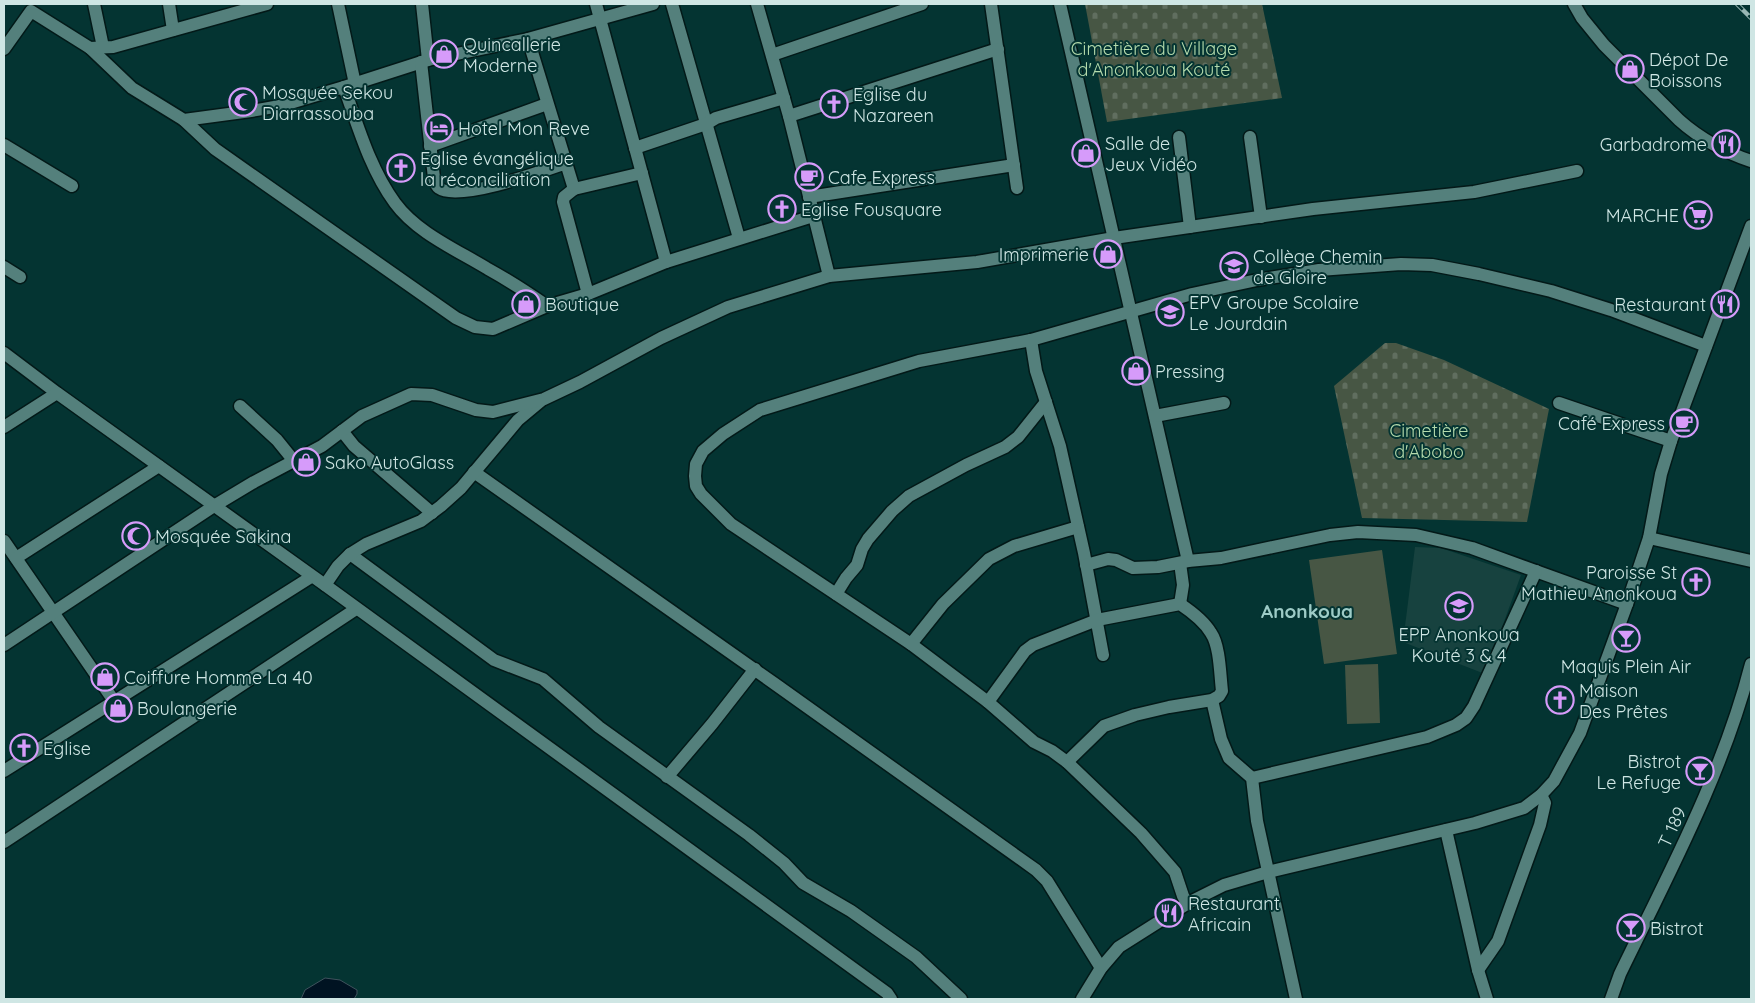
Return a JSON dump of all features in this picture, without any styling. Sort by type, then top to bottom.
[{"type":"street","points":[[94,4],[103,47]]},
{"type":"street","points":[[169,4],[173,30]]},
{"type":"street","points":[[90,48],[113,46],[267,4]]},
{"type":"street","points":[[338,4],[350,85],[372,159],[385,188],[396,205],[430,235],[547,306]]},
{"type":"street","points":[[422,4],[430,146],[435,184],[440,189],[452,192],[474,190],[518,180],[566,163]]},
{"type":"street","points":[[596,4],[666,262]]},
{"type":"street","points":[[184,120],[251,112],[280,106],[424,61],[528,38],[654,4]]},
{"type":"street","points":[[672,4],[739,238]]},
{"type":"street","points":[[757,4],[790,116],[829,276]]},
{"type":"street","points":[[772,54],[922,4]]},
{"type":"street","points":[[991,4],[1017,188]]},
{"type":"street","points":[[1060,4],[1155,416],[1184,562],[1180,604]]},
{"type":"street","points":[[1574,4],[1582,18],[1604,45],[1689,129],[1751,161]]},
{"type":"street","points":[[4,49],[26,7],[90,48],[132,88],[184,120],[214,149],[456,318],[475,327],[493,329],[547,306],[588,294],[666,262],[813,216]]},
{"type":"street","points":[[528,38],[574,190]]},
{"type":"street","points":[[790,116],[998,50]]},
{"type":"street","points":[[635,148],[706,124],[716,118],[784,98]]},
{"type":"street","points":[[430,146],[547,104]]},
{"type":"street","points":[[1179,137],[1190,227]]},
{"type":"street","points":[[1250,137],[1261,217]]},
{"type":"street","points":[[4,145],[72,186]]},
{"type":"street","points":[[809,197],[1014,165]]},
{"type":"street","points":[[4,645],[214,506],[254,482],[322,446],[362,416],[411,394],[432,395],[476,410],[493,412],[544,399],[580,382],[661,338],[728,307],[829,276],[977,262],[1114,238],[1313,209],[1474,192],[1577,171]]},
{"type":"street","points":[[588,294],[563,202],[564,197],[574,190],[642,173]]},
{"type":"street","points":[[1082,999],[1101,968],[1124,944],[1188,903],[1224,885],[1268,872],[1475,823],[1524,808],[1541,795],[1554,781],[1580,733],[1627,604],[1648,538],[1661,474],[1670,442],[1751,226]]},
{"type":"street","points":[[1188,903],[1183,896],[1176,872],[1141,833],[1068,762],[1034,742],[988,702],[911,644],[731,524],[701,494],[696,486],[696,464],[703,452],[723,434],[760,410],[919,361],[1031,340],[1192,294],[1284,275],[1319,270],[1401,264],[1432,265],[1479,274],[1551,291],[1611,310],[1706,346]]},
{"type":"street","points":[[4,266],[20,277]]},
{"type":"street","points":[[1031,340],[1036,371],[1056,429],[1104,655]]},
{"type":"street","points":[[4,353],[56,393],[311,577],[325,585],[356,610],[879,988],[891,999]]},
{"type":"street","points":[[4,428],[56,393]]},
{"type":"street","points":[[325,585],[338,566],[350,554],[366,544],[421,521],[461,488],[518,420],[544,399]]},
{"type":"street","points":[[836,594],[857,565],[862,549],[868,539],[892,511],[909,496],[966,464],[1005,447],[1018,437],[1046,402]]},
{"type":"street","points":[[1155,416],[1224,403]]},
{"type":"street","points":[[1559,403],[1670,442]]},
{"type":"street","points":[[240,406],[277,440],[294,461]]},
{"type":"street","points":[[342,431],[354,446],[432,512]]},
{"type":"street","points":[[16,558],[159,466]]},
{"type":"street","points":[[474,472],[755,669],[1036,870],[1047,881],[1101,968]]},
{"type":"street","points":[[911,644],[943,604],[989,559],[1014,546],[1078,527]]},
{"type":"street","points":[[1086,565],[1108,559],[1116,560],[1133,568],[1142,568],[1221,558],[1330,535],[1358,532],[1416,535],[1472,548],[1627,604]]},
{"type":"street","points":[[1648,538],[1751,561]]},
{"type":"street","points":[[4,541],[114,701]]},
{"type":"street","points":[[350,554],[494,660],[542,680],[599,727],[749,835],[784,863],[803,883],[851,911],[916,957],[961,999]]},
{"type":"street","points":[[1252,778],[1427,737],[1451,727],[1466,718],[1486,681],[1536,571]]},
{"type":"street","points":[[4,771],[311,577]]},
{"type":"street","points":[[988,702],[1025,651],[1033,645],[1097,620],[1180,604],[1193,613],[1213,635],[1222,691],[1219,696],[1212,700],[1161,709],[1126,718],[1104,726],[1068,762]]},
{"type":"street","points":[[4,842],[356,610]]},
{"type":"street","name":"T 189","points":[[1611,999],[1620,974],[1702,804],[1723,753],[1751,664]]},
{"type":"street","points":[[667,776],[712,724],[755,669]]},
{"type":"street","points":[[1212,700],[1221,738],[1229,758],[1252,778],[1256,821],[1296,999]]},
{"type":"street","points":[[1478,970],[1498,941],[1540,824],[1545,803],[1541,795]]},
{"type":"street","points":[[1446,830],[1478,970],[1487,999]]},
{"type":"shaded area","name":"EPP Anonkoua Kouté 3 & 4","points":[[1415,547],[1441,548],[1521,575],[1485,674],[1403,642]]},
{"type":"shaded area","points":[[325,978],[340,980],[357,990],[354,999],[301,999],[305,990]]},
{"type":"green space","name":"Cimetière du Village d'Anonkoua Kouté","points":[[1085,4],[1262,4],[1282,98],[1107,122]]},
{"type":"green space","name":"Cimetière d'Abobo","points":[[1385,343],[1396,343],[1444,360],[1549,409],[1527,522],[1362,518],[1334,386]]},
{"type":"green space","points":[[1382,550],[1397,654],[1324,664],[1309,560]]},
{"type":"green space","points":[[1378,664],[1380,723],[1347,724],[1345,665]]},
{"type":"railway","points":[[1737,4],[1751,18]]},
{"type":"place","name":"Quincallerie Moderne","points":[[444,54]]},
{"type":"place","name":"Dépot De Boissons","points":[[1630,69]]},
{"type":"place","name":"Mosquée Sekou Diarrassouba","points":[[243,102]]},
{"type":"place","name":"Eglise du Nazareen","points":[[834,104]]},
{"type":"place","name":"Hotel Mon Reve","points":[[439,128]]},
{"type":"place","name":"Garbadrome","points":[[1726,144]]},
{"type":"place","name":"Salle de Jeux Vidéo","points":[[1086,153]]},
{"type":"place","name":"Eglise évangélique la réconciliation","points":[[401,168]]},
{"type":"place","name":"Cafe Express","points":[[809,177]]},
{"type":"place","name":"Eglise Fousquare","points":[[782,209]]},
{"type":"place","name":"MARCHE","points":[[1698,215]]},
{"type":"place","name":"Imprimerie","points":[[1108,254]]},
{"type":"place","name":"Collège Chemin de Gloire","points":[[1234,266]]},
{"type":"place","name":"Boutique","points":[[526,304]]},
{"type":"place","name":"Restaurant","points":[[1725,304]]},
{"type":"place","name":"EPV Groupe Scolaire Le Jourdain","points":[[1170,312]]},
{"type":"place","name":"Pressing","points":[[1136,371]]},
{"type":"place","name":"Café Express","points":[[1684,423]]},
{"type":"place","name":"Sako AutoGlass","points":[[306,462]]},
{"type":"place","name":"Mosquée Sakina","points":[[136,536]]},
{"type":"place","name":"Paroisse St Mathieu Anonkoua","points":[[1696,582]]},
{"type":"place","name":"EPP Anonkoua Kouté 3 & 4","points":[[1459,606]]},
{"type":"place","name":"Maquis Plein Air","points":[[1626,638]]},
{"type":"place","name":"Coiffure Homme La 40","points":[[105,677]]},
{"type":"place","name":"Maison Des Prêtes","points":[[1560,700]]},
{"type":"place","name":"Boulangerie","points":[[118,708]]},
{"type":"place","name":"Eglise","points":[[24,748]]},
{"type":"place","name":"Bistrot Le Refuge","points":[[1700,771]]},
{"type":"place","name":"Restaurant Africain","points":[[1169,913]]},
{"type":"place","name":"Bistrot","points":[[1631,928]]},
{"type":"district","name":"Anonkoua","points":[[1307,611]]}]
